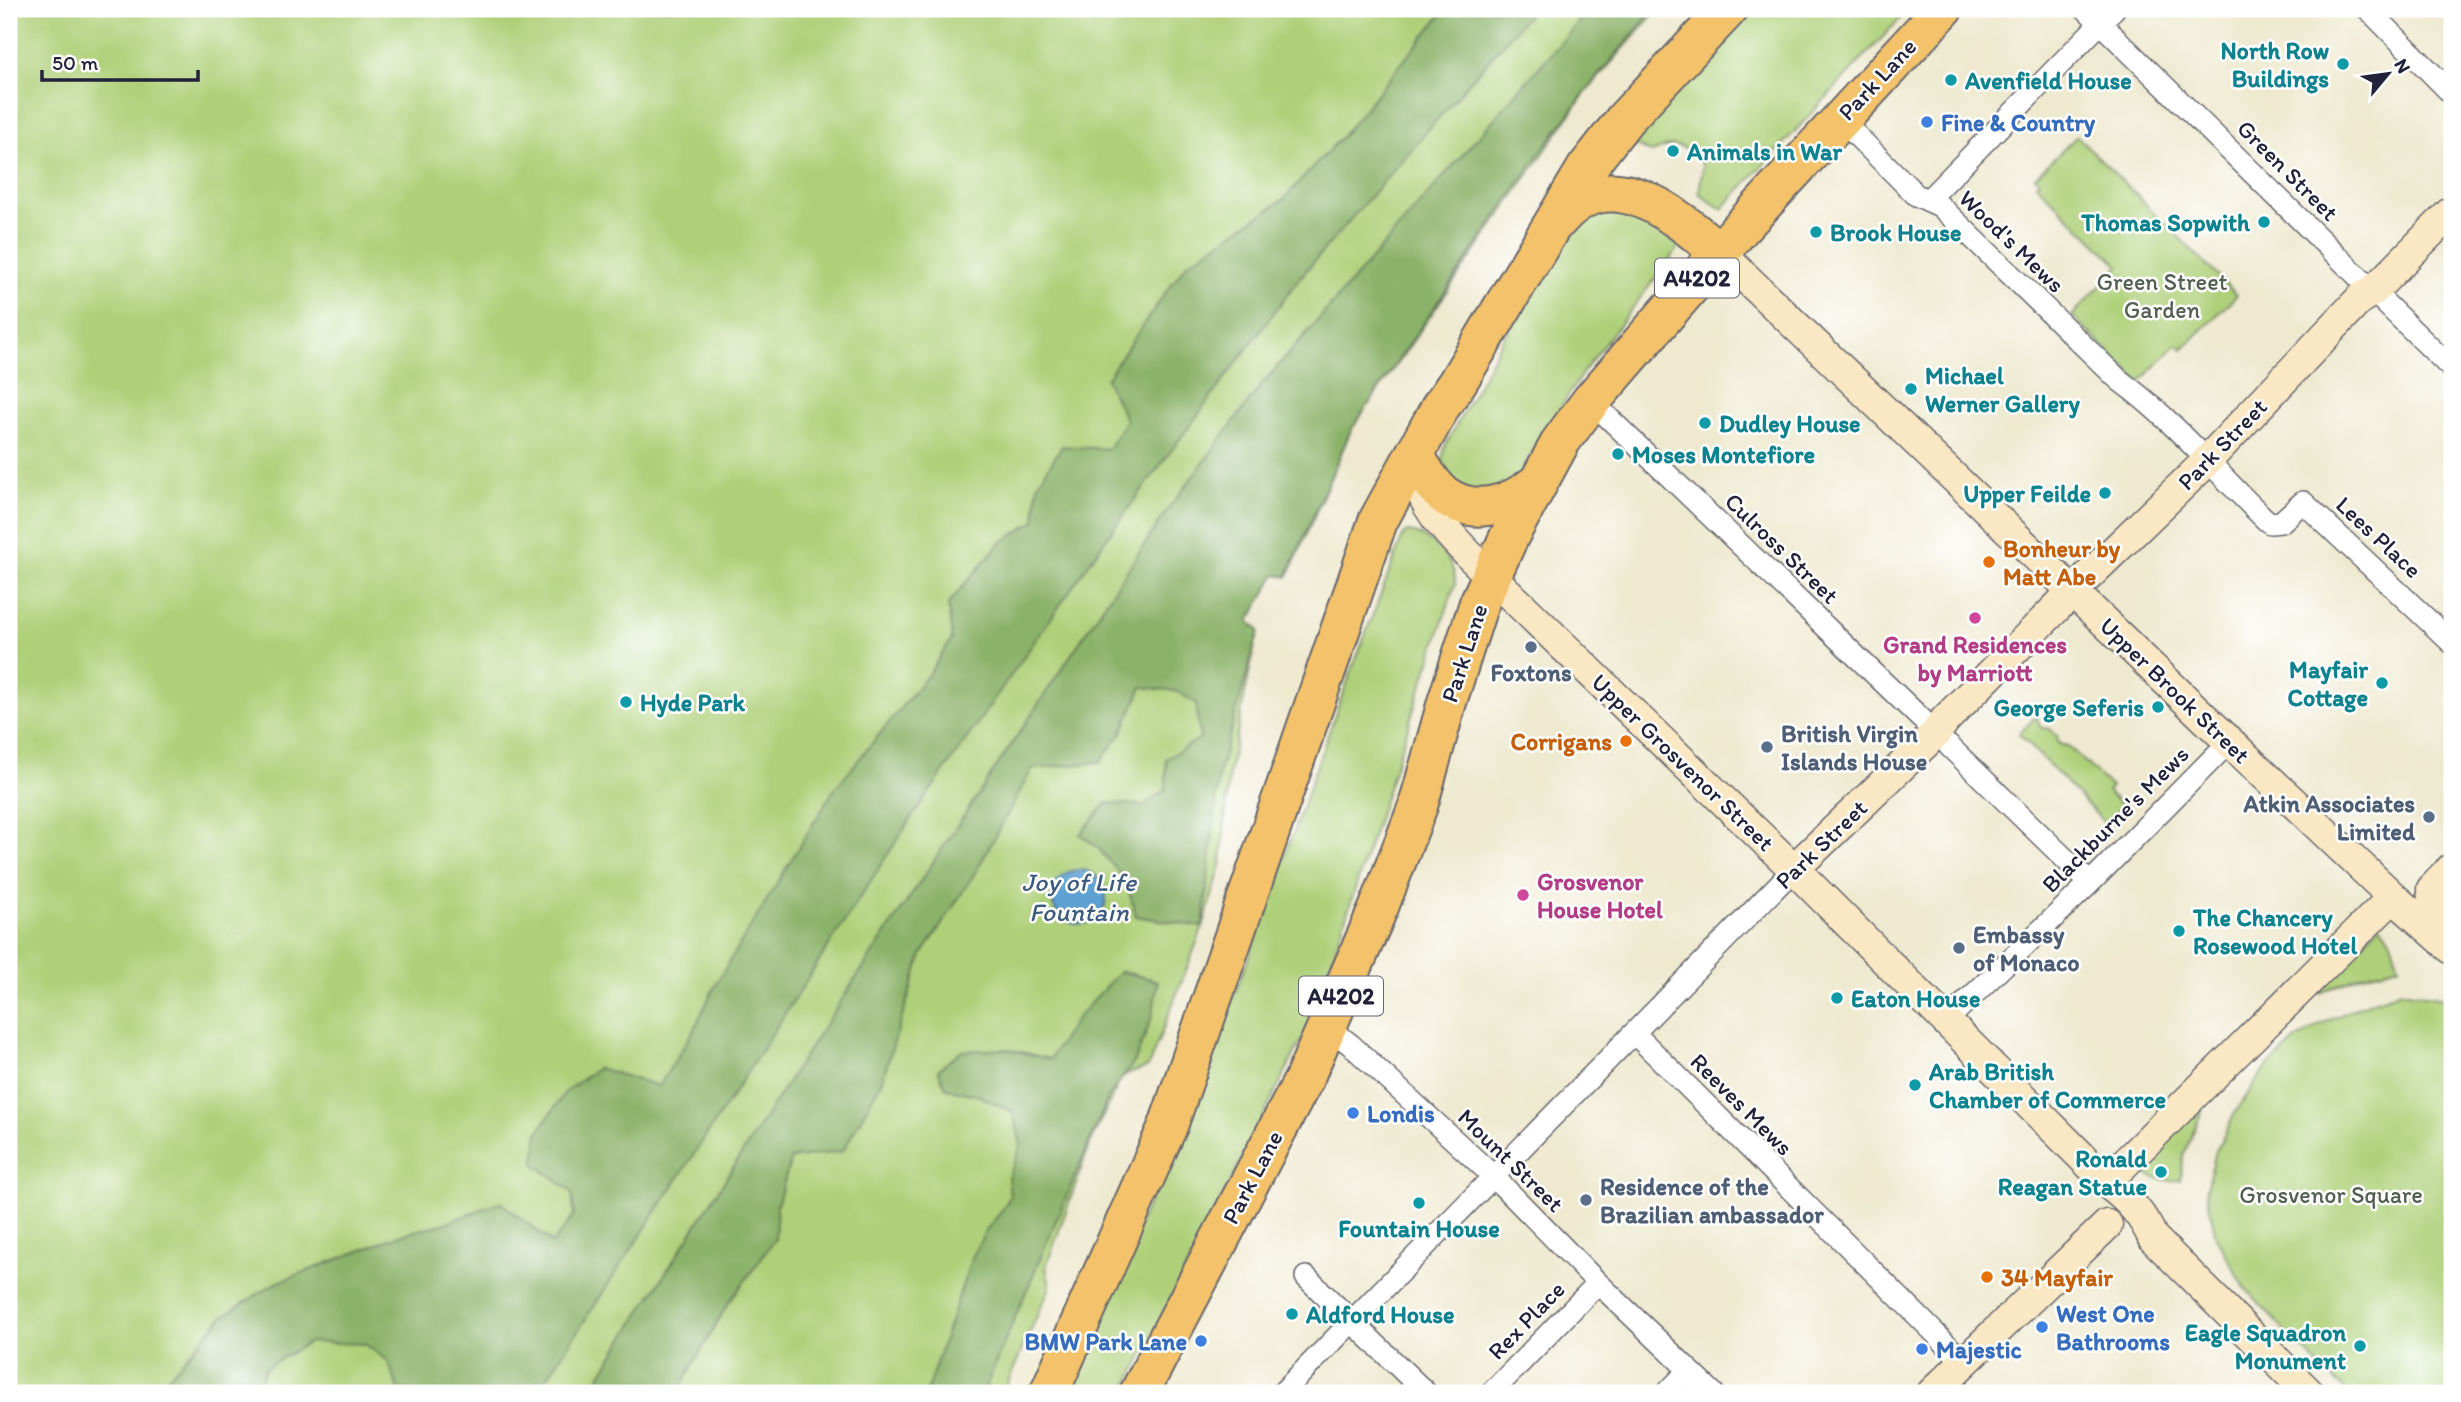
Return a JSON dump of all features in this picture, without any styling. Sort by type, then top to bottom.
[{"type":"highway","name":"A4202","points":[[1049,1393],[1168,1126],[1378,521],[1441,406],[1586,169],[1625,119],[1728,9]]},
{"type":"highway","name":"Park Lane","points":[[1141,1393],[1304,1079],[1328,1027],[1418,806],[1458,667],[1490,577],[1536,484],[1561,441],[1591,401],[1840,119],[1943,9]]},
{"type":"highway","name":"A4202","points":[[1552,226],[1577,203],[1601,194],[1620,192],[1651,202],[1668,212],[1720,253]]},
{"type":"highway","name":"A4202","points":[[1414,455],[1442,494],[1471,505],[1502,505],[1536,484]]},
{"type":"street","points":[[2368,9],[2452,94]]},
{"type":"street","points":[[1928,201],[2100,13]]},
{"type":"street","name":"Green Street","points":[[2100,13],[2452,369]]},
{"type":"street","name":"Wood's Mews","points":[[1840,119],[1916,195],[1940,206],[2119,380],[2140,395],[2208,461]]},
{"type":"street","name":"Park Street","points":[[1282,1393],[1794,869],[1942,739],[1945,720],[2208,461],[2361,298],[2382,301],[2452,211]]},
{"type":"street","name":"Upper Brook Street","points":[[1720,253],[2393,897],[2452,948]]},
{"type":"street","name":"Culross Street","points":[[1591,401],[2090,883]]},
{"type":"street","name":"Upper Grosvenor Street","points":[[1414,455],[1417,478],[1430,508],[1448,533],[1490,577],[1794,869],[2116,1190]]},
{"type":"street","name":"Lees Place","points":[[2208,461],[2216,472],[2270,523],[2281,522],[2303,502],[2452,643]]},
{"type":"street","name":"Blackburne's Mews","points":[[1946,1021],[2090,883],[2230,741]]},
{"type":"street","points":[[2452,868],[2432,889],[2434,908],[2452,948]]},
{"type":"street","points":[[1941,1390],[1963,1361],[2107,1225],[2116,1190],[2393,897]]},
{"type":"street","name":"Mount Street","points":[[1328,1027],[1352,1045],[1493,1176],[1598,1283],[1713,1393]]},
{"type":"street","name":"Reeves Mews","points":[[1634,1033],[1963,1361]]},
{"type":"street","points":[[2116,1190],[2144,1219],[2153,1238],[2309,1393]]},
{"type":"street","points":[[2107,1225],[2126,1228],[2153,1238]]},
{"type":"street","points":[[1306,1277],[1426,1393]]},
{"type":"street","name":"Rex Place","points":[[1491,1393],[1598,1283]]},
{"type":"street","points":[[1667,1393],[1689,1370]]},
{"type":"green space","name":"Hyde Park","points":[[9,9],[1658,9],[1586,92],[1351,430],[1288,577],[1275,575],[1249,621],[1258,629],[1229,774],[1221,865],[1203,927],[1148,1067],[1122,1076],[1091,1141],[1046,1267],[1050,1287],[1003,1393],[9,1393]]},
{"type":"green space","points":[[1446,9],[1533,9],[1298,280],[1113,529],[910,820],[537,1393],[420,1393],[399,1390],[388,1361],[365,1344],[310,1342],[265,1368],[257,1393],[156,1393],[222,1317],[274,1284],[403,1234],[446,1223],[500,1202],[553,1243],[574,1215],[572,1192],[535,1164],[538,1132],[566,1091],[598,1068],[659,1086],[692,1033],[717,982],[833,791],[928,675],[952,639],[948,604],[999,544],[1035,521],[1038,484],[1062,446],[1108,449],[1126,420],[1106,379],[1167,290],[1188,263],[1284,199],[1343,135]]},
{"type":"green space","points":[[1590,9],[1654,9],[1596,78],[1534,161],[1351,430],[1287,576],[1275,575],[1249,621],[1259,631],[1219,772],[1203,927],[1136,916],[1126,881],[1098,848],[1080,834],[1107,803],[1144,805],[1166,789],[1166,759],[1200,738],[1196,703],[1176,691],[1142,687],[1122,732],[1100,762],[1032,769],[978,868],[922,955],[882,1080],[843,1151],[791,1159],[777,1205],[775,1239],[726,1307],[677,1393],[589,1393],[803,1058],[1166,512],[1263,383]]},
{"type":"green space","points":[[1745,9],[1909,9],[1722,209],[1699,192],[1703,166],[1693,153],[1674,146],[1652,153],[1626,140],[1633,132],[1647,126]]},
{"type":"green space","name":"Green Street Garden","points":[[2077,136],[2237,295],[2183,349],[2177,344],[2140,382],[2072,316],[2119,266],[2036,184],[2039,181],[2035,177]]},
{"type":"green space","points":[[1594,209],[1639,213],[1678,243],[1677,250],[1583,372],[1518,475],[1506,487],[1467,495],[1441,466],[1445,446],[1558,237]]},
{"type":"green space","points":[[1408,532],[1424,537],[1440,550],[1451,567],[1455,584],[1313,1017],[1124,1393],[1064,1393],[1187,1117],[1248,959],[1339,704],[1403,536]]},
{"type":"green space","points":[[2037,715],[2042,728],[2050,729],[2057,736],[2058,743],[2067,745],[2111,787],[2107,791],[2123,807],[2107,825],[2019,734]]},
{"type":"green space","points":[[2380,925],[2390,937],[2399,966],[2359,976],[2320,993],[2315,989]]},
{"type":"green space","points":[[1120,971],[1158,981],[1152,1017],[1135,1061],[1109,1096],[983,1393],[926,1393],[971,1260],[986,1230],[1010,1196],[1008,1178],[1021,1145],[1013,1112],[979,1096],[946,1088],[938,1070],[961,1051],[1009,1049],[1050,1059],[1076,1019]]},
{"type":"green space","name":"Grosvenor Square","points":[[2401,991],[2452,999],[2452,1393],[2348,1393],[2289,1336],[2245,1288],[2216,1237],[2206,1189],[2216,1151],[2234,1115],[2263,1071],[2295,1041],[2319,1025]]},
{"type":"green space","points":[[2197,1106],[2202,1111],[2184,1154],[2180,1180],[2157,1178],[2136,1167]]},
{"type":"water","name":"Joy of Life Fountain","points":[[1079,870],[1098,878],[1106,897],[1098,916],[1079,924],[1060,916],[1052,897],[1060,878]]},
{"type":"place","name":"North Row Buildings","points":[[2343,64]]},
{"type":"place","name":"Avenfield House","points":[[1951,80]]},
{"type":"place","name":"Fine & Country","points":[[1927,122]]},
{"type":"place","name":"Animals in War","points":[[1673,151]]},
{"type":"place","name":"Thomas Sopwith","points":[[2264,222]]},
{"type":"place","name":"Brook House","points":[[1816,232]]},
{"type":"place","name":"Michael Werner Gallery","points":[[1911,389]]},
{"type":"place","name":"Dudley House","points":[[1705,423]]},
{"type":"place","name":"Moses Montefiore","points":[[1618,454]]},
{"type":"place","name":"Upper Feilde","points":[[2105,493]]},
{"type":"place","name":"Bonheur by Matt Abe","points":[[1989,562]]},
{"type":"place","name":"Grand Residences by Marriott","points":[[1975,618]]},
{"type":"place","name":"Foxtons","points":[[1531,647]]},
{"type":"place","name":"Mayfair Cottage","points":[[2382,683]]},
{"type":"place","name":"Hyde Park","points":[[626,702]]},
{"type":"place","name":"George Seferis","points":[[2158,707]]},
{"type":"place","name":"Corrigans","points":[[1626,741]]},
{"type":"place","name":"British Virgin Islands House","points":[[1767,747]]},
{"type":"place","name":"Atkin Associates Limited","points":[[2429,817]]},
{"type":"place","name":"Grosvenor House Hotel","points":[[1523,895]]},
{"type":"place","name":"The Chancery Rosewood Hotel","points":[[2179,931]]},
{"type":"place","name":"Embassy of Monaco","points":[[1959,948]]},
{"type":"place","name":"Eaton House","points":[[1837,998]]},
{"type":"place","name":"Arab British Chamber of Commerce","points":[[1915,1085]]},
{"type":"place","name":"Londis","points":[[1353,1113]]},
{"type":"place","name":"Ronald Reagan Statue","points":[[2161,1172]]},
{"type":"place","name":"Residence of the Brazilian ambassador","points":[[1586,1200]]},
{"type":"place","name":"Fountain House","points":[[1419,1203]]},
{"type":"place","name":"34 Mayfair","points":[[1987,1277]]},
{"type":"place","name":"Aldford House","points":[[1292,1314]]},
{"type":"place","name":"West One Bathrooms","points":[[2042,1327]]},
{"type":"place","name":"BMW Park Lane","points":[[1201,1341]]},
{"type":"place","name":"Eagle Squadron Monument","points":[[2360,1346]]},
{"type":"place","name":"Majestic","points":[[1922,1349]]}]
